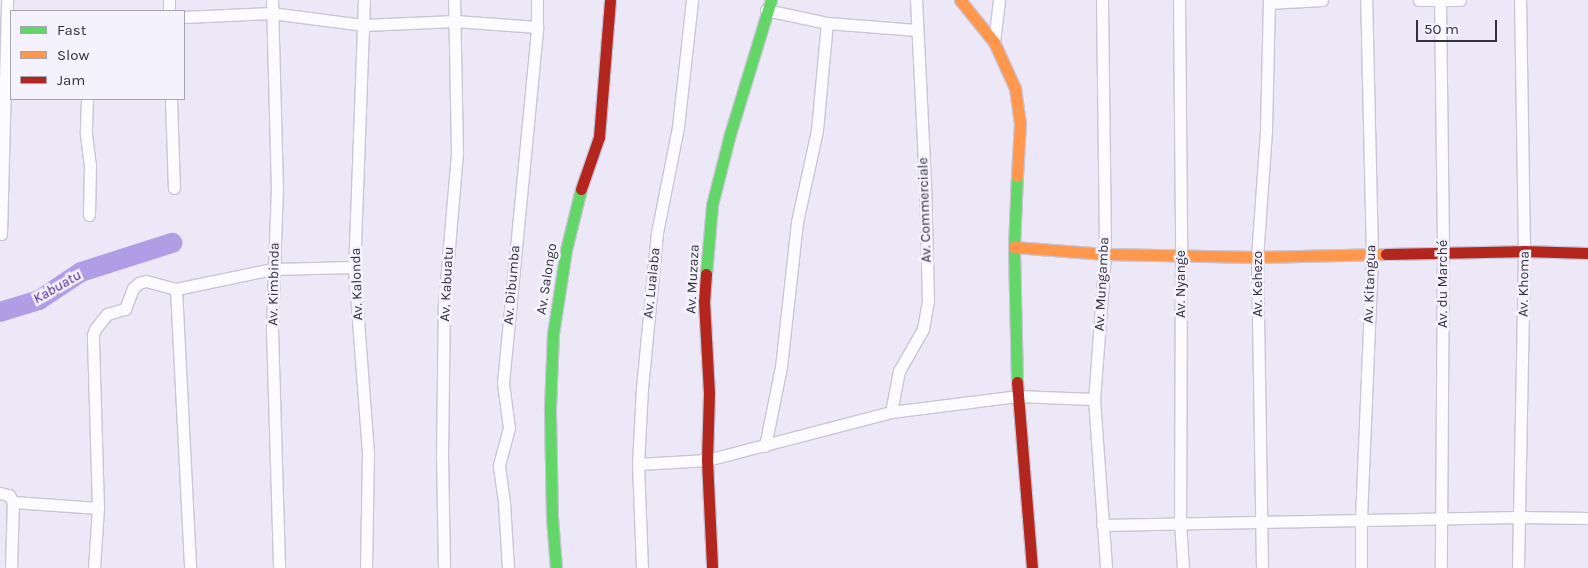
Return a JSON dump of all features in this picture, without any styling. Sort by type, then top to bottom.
[{"type":"street","points":[[1,234],[8,0]]},
{"type":"street","name":"Av. Kimbinda","points":[[272,0],[276,186],[272,338],[279,568]]},
{"type":"street","name":"Av. Kalonda","points":[[364,0],[354,267],[368,453],[366,568]]},
{"type":"street","name":"Av. Kabuatu","points":[[444,568],[442,458],[444,305],[457,152],[454,0]]},
{"type":"street","name":"Av. Dibumba","points":[[508,568],[504,502],[498,465],[508,428],[503,383],[537,27],[537,0]]},
{"type":"street","name":"Av. Salongo","points":[[556,568],[552,517],[550,408],[554,334],[566,250],[576,207],[599,137],[610,0]]},
{"type":"street","name":"Av. Lualaba","points":[[642,568],[638,464],[642,388],[657,233],[678,127],[692,0]]},
{"type":"street","name":"Av. Commerciale","points":[[891,412],[899,371],[924,329],[928,302],[925,183],[916,0]]},
{"type":"street","points":[[960,0],[994,42],[1015,88],[1020,123],[1014,247],[1017,396],[1029,566]]},
{"type":"street","points":[[994,42],[999,0]]},
{"type":"street","name":"Av. Mungamba","points":[[1102,0],[1105,254],[1094,399],[1106,568]]},
{"type":"street","name":"Av. Nyange","points":[[1179,0],[1181,254],[1180,522],[1183,568]]},
{"type":"street","points":[[1269,1],[1322,0]]},
{"type":"street","name":"Av. Kitangua","points":[[1361,568],[1361,519],[1372,256],[1366,0]]},
{"type":"street","points":[[1419,0],[1460,0]]},
{"type":"street","name":"Av. du Marché","points":[[1440,0],[1443,254],[1441,568]]},
{"type":"street","name":"Av. Khoma","points":[[1518,568],[1524,250],[1520,0]]},
{"type":"street","name":"Av. Kehezo","points":[[1262,568],[1257,257],[1266,130],[1269,1]]},
{"type":"street","points":[[769,5],[827,23],[917,30]]},
{"type":"street","name":"Av. Muzaza","points":[[712,568],[707,460],[709,393],[704,301],[712,205],[730,134],[769,5]]},
{"type":"street","points":[[185,17],[271,13],[364,25],[454,20],[537,27]]},
{"type":"street","points":[[764,446],[781,367],[797,222],[817,130],[827,23]]},
{"type":"street","points":[[86,100],[86,134],[90,166],[89,215]]},
{"type":"street","points":[[171,100],[174,188]]},
{"type":"street","points":[[1014,247],[1105,254],[1257,257],[1372,256],[1524,250],[1588,253]]},
{"type":"street","points":[[94,568],[98,508],[94,329],[107,314],[125,309],[130,294],[139,283],[146,281],[176,289],[274,269],[354,267]]},
{"type":"street","points":[[176,289],[190,568]]},
{"type":"street","points":[[638,464],[707,460],[891,412],[1017,396],[1094,399]]},
{"type":"street","points":[[0,493],[9,496],[14,502],[11,568]]},
{"type":"street","points":[[14,502],[98,508]]},
{"type":"street","points":[[1102,525],[1180,522],[1262,524],[1361,519],[1588,518]]},
{"type":"waterway","name":"Kabuatu","points":[[0,312],[39,300],[81,272],[172,243]]},
{"type":"traffic: fast","points":[[706,274],[712,205],[730,134],[771,0]]},
{"type":"traffic: fast","points":[[1017,176],[1014,247],[1017,382]]},
{"type":"traffic: fast","points":[[556,568],[552,517],[550,408],[553,334],[566,250],[581,189]]},
{"type":"traffic: slow","points":[[960,0],[994,42],[1015,88],[1020,123],[1017,176]]},
{"type":"traffic: slow","points":[[1014,247],[1105,254],[1257,257],[1386,254]]},
{"type":"traffic: jam","points":[[581,189],[599,137],[610,0]]},
{"type":"traffic: jam","points":[[1386,254],[1524,251],[1588,253]]},
{"type":"traffic: jam","points":[[706,274],[704,301],[709,393],[707,460],[712,568]]},
{"type":"traffic: jam","points":[[1017,382],[1032,568]]}]
